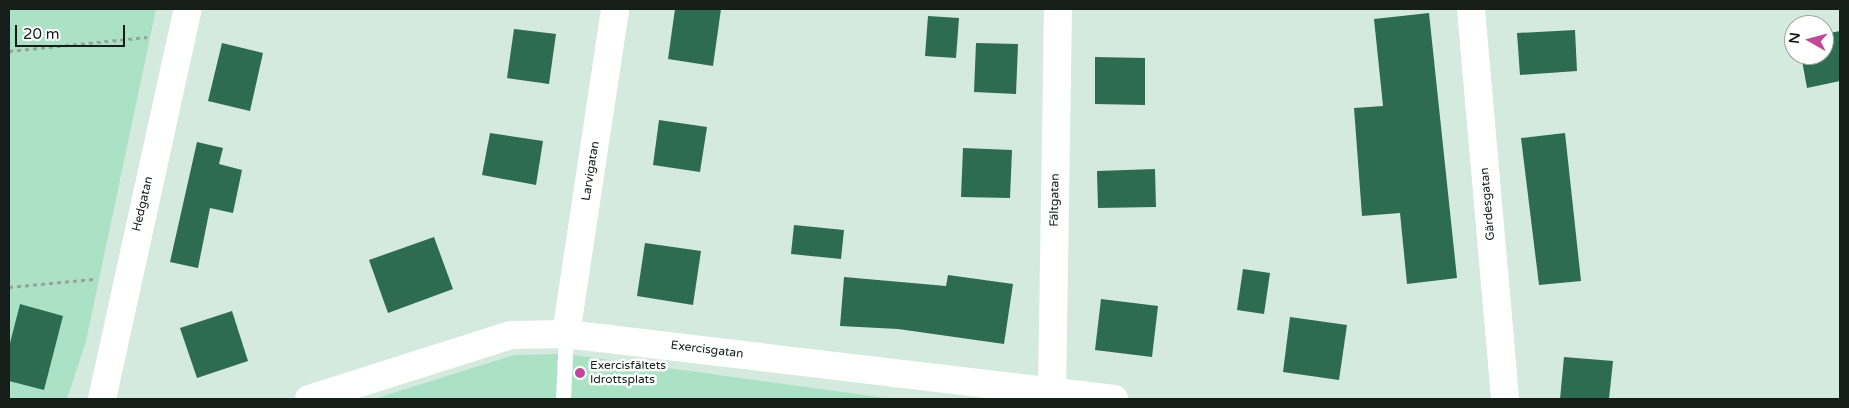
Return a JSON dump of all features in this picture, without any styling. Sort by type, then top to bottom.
[{"type":"street","name":"Larvigatan","points":[[566,334],[615,9]]},
{"type":"street","name":"Fältgatan","points":[[1052,391],[1058,9]]},
{"type":"street","name":"Gärdesgatan","points":[[1471,9],[1505,399]]},
{"type":"street","name":"Hedgatan","points":[[102,399],[127,276],[185,21]]},
{"type":"street","name":"Exercisgatan","points":[[309,399],[511,335],[566,334],[1114,399]]},
{"type":"lane","points":[[563,399],[566,334]]},
{"type":"path","points":[[9,51],[185,21]]},
{"type":"path","points":[[9,288],[127,276]]},
{"type":"green space","points":[[9,9],[156,9],[86,341],[67,399],[9,399]]},
{"type":"green space","name":"Exercisfältets Idrottsplats","points":[[566,354],[893,399],[374,399],[514,355]]},
{"type":"building","points":[[675,9],[721,9],[713,66],[668,59]]},
{"type":"building","points":[[1429,13],[1457,278],[1407,284],[1400,213],[1362,216],[1354,108],[1383,106],[1374,19]]},
{"type":"building","points":[[928,16],[959,18],[956,58],[925,56]]},
{"type":"building","points":[[514,29],[556,34],[549,84],[507,78]]},
{"type":"building","points":[[1575,30],[1577,71],[1520,75],[1517,33]]},
{"type":"building","points":[[1840,31],[1840,81],[1807,88],[1803,65],[1834,65],[1834,32]]},
{"type":"building","points":[[222,43],[263,53],[250,111],[208,101]]},
{"type":"building","points":[[976,43],[1018,44],[1016,94],[974,92]]},
{"type":"building","points":[[1095,57],[1145,58],[1145,105],[1095,104]]},
{"type":"building","points":[[659,120],[707,127],[700,172],[653,165]]},
{"type":"building","points":[[490,133],[543,141],[536,185],[482,175]]},
{"type":"building","points":[[1565,133],[1581,281],[1539,285],[1521,138]]},
{"type":"building","points":[[197,142],[223,148],[219,164],[242,170],[233,213],[210,208],[198,268],[170,262]]},
{"type":"building","points":[[963,148],[1012,150],[1010,198],[961,197]]},
{"type":"building","points":[[1155,169],[1156,207],[1098,208],[1097,171]]},
{"type":"building","points":[[794,225],[844,230],[841,259],[791,254]]},
{"type":"building","points":[[434,237],[453,289],[388,313],[369,260]]},
{"type":"building","points":[[645,243],[701,251],[693,305],[637,296]]},
{"type":"building","points":[[1243,269],[1270,273],[1264,314],[1237,310]]},
{"type":"building","points":[[948,275],[1013,284],[1004,344],[898,329],[840,326],[844,277],[946,286]]},
{"type":"building","points":[[1101,299],[1158,306],[1152,357],[1095,350]]},
{"type":"building","points":[[20,304],[63,316],[44,390],[9,381],[9,347]]},
{"type":"building","points":[[232,311],[248,361],[197,378],[180,328]]},
{"type":"building","points":[[1290,317],[1347,325],[1339,380],[1283,372]]},
{"type":"building","points":[[1564,357],[1613,361],[1609,399],[1560,399]]},
{"type":"place","name":"Exercisfältets Idrottsplats","points":[[580,373]]}]
